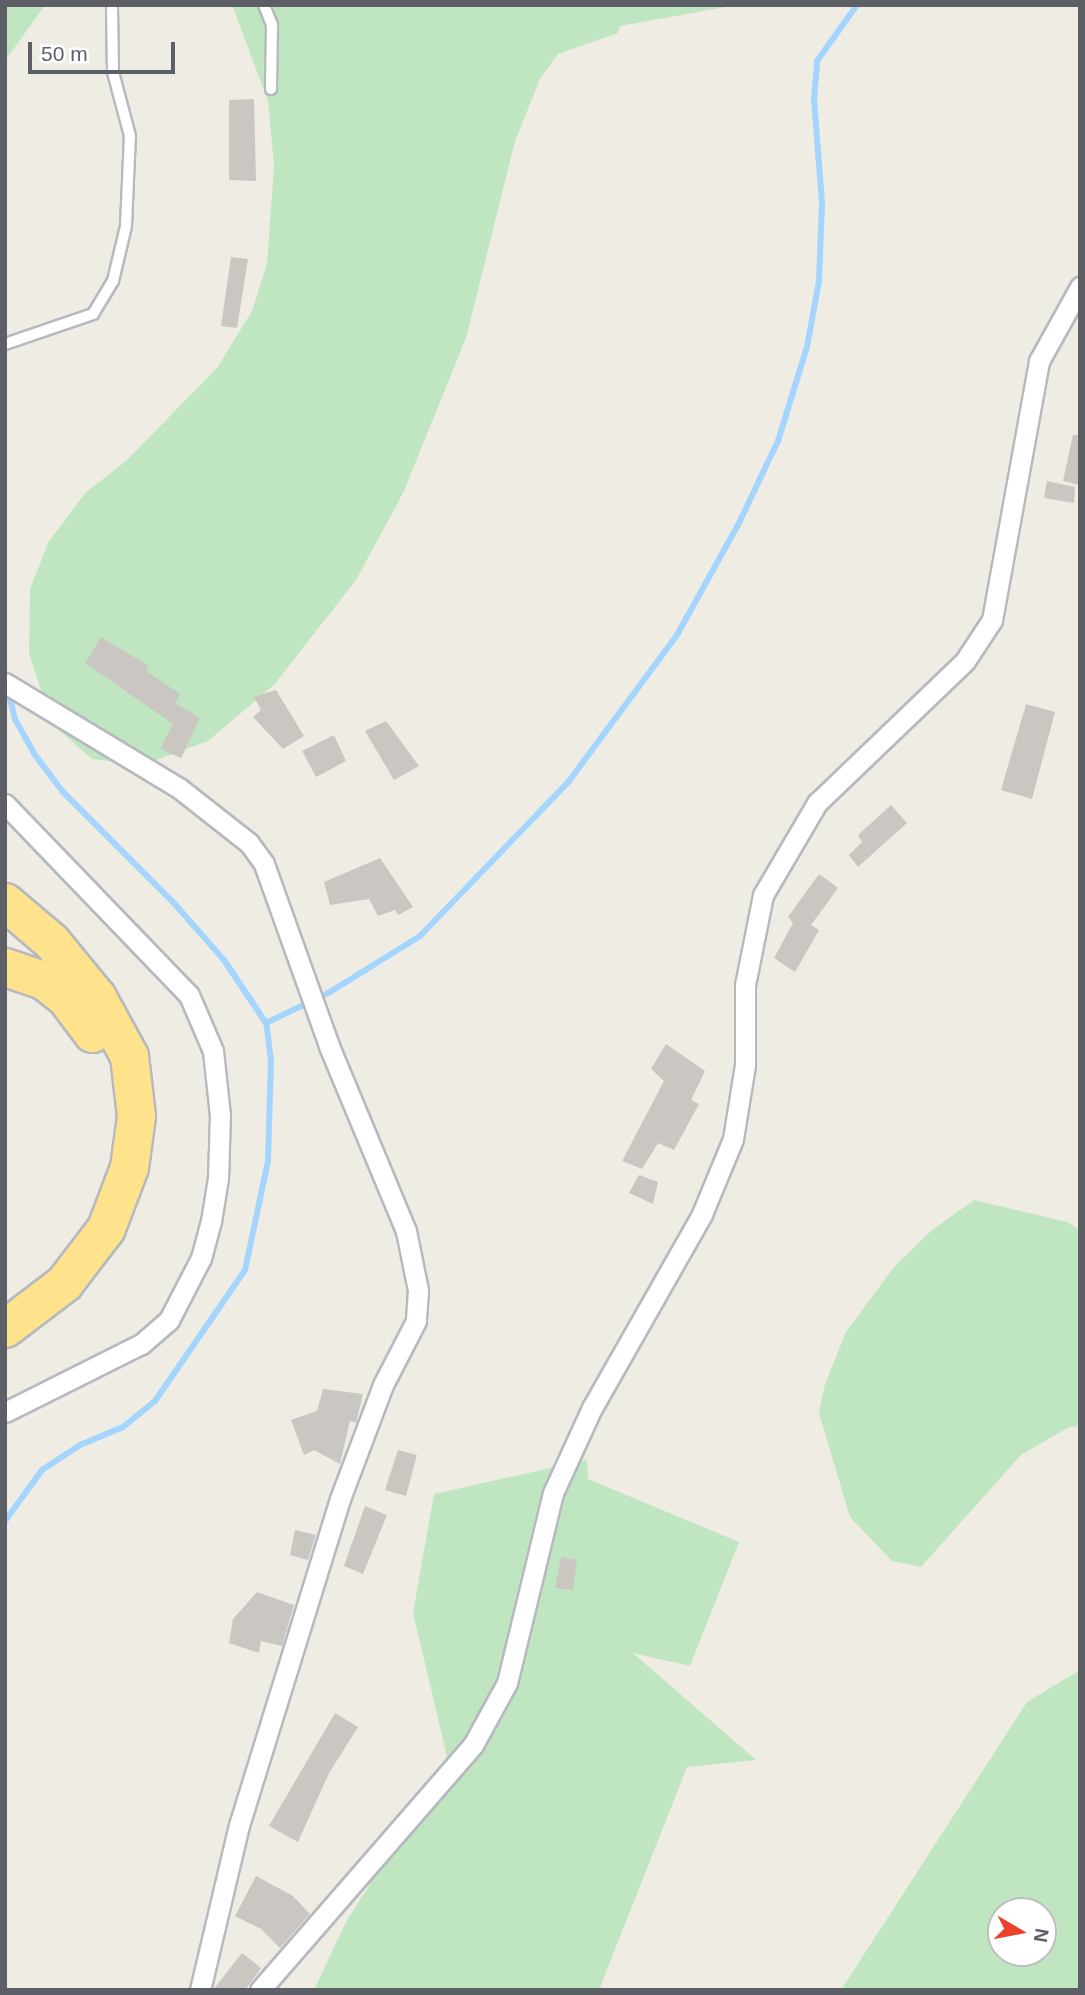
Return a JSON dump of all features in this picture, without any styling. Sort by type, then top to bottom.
[{"type":"highway","points":[[5,902],[51,940],[97,997],[129,1056],[136,1116],[130,1167],[106,1228],[64,1283],[5,1328]]},
{"type":"highway","points":[[5,967],[43,980],[85,1020],[108,1069],[115,1119],[106,1177],[82,1228],[32,1282],[5,1301]]},
{"type":"street","points":[[260,1990],[473,1745],[507,1683],[553,1493],[592,1408],[702,1214],[733,1139],[745,1065],[745,985],[763,895],[817,803],[965,661],[992,620],[1039,361],[1080,287]]},
{"type":"street","points":[[13,687],[179,788],[249,843],[264,864],[329,1046],[406,1231],[418,1290],[416,1321],[383,1385],[340,1499],[239,1825],[200,1990]]},
{"type":"street","points":[[5,804],[189,995],[213,1051],[220,1115],[218,1178],[211,1221],[201,1258],[169,1320],[141,1345],[5,1412]]},
{"type":"lane","points":[[5,344],[93,314],[113,281],[126,226],[130,136],[113,72],[112,5]]},
{"type":"lane","points":[[264,5],[272,25],[271,89]]},
{"type":"green space","points":[[5,5],[45,5],[5,61]]},
{"type":"green space","points":[[232,5],[737,5],[620,26],[618,33],[558,54],[540,79],[515,141],[466,338],[403,493],[356,580],[274,685],[208,741],[143,765],[92,759],[52,724],[29,653],[30,589],[48,543],[85,493],[126,461],[217,368],[252,311],[267,264],[274,166],[268,101]]},
{"type":"green space","points":[[974,1200],[1067,1222],[1080,1230],[1080,1426],[1069,1427],[1021,1455],[921,1567],[892,1561],[850,1517],[819,1413],[825,1384],[846,1332],[894,1267],[932,1230]]},
{"type":"green space","points":[[587,1460],[588,1479],[739,1542],[690,1666],[633,1653],[756,1760],[687,1767],[599,1990],[314,1990],[346,1922],[448,1761],[413,1613],[434,1494]]},
{"type":"green space","points":[[1080,1670],[1080,1990],[841,1990],[1027,1702]]},
{"type":"building","points":[[254,99],[256,181],[229,180],[229,100]]},
{"type":"building","points":[[231,257],[248,259],[237,328],[221,326]]},
{"type":"building","points":[[1073,435],[1080,435],[1080,485],[1063,481]]},
{"type":"building","points":[[1047,481],[1075,487],[1074,503],[1044,498]]},
{"type":"building","points":[[101,637],[149,666],[146,671],[180,694],[175,703],[200,718],[181,758],[160,749],[173,724],[85,663]]},
{"type":"building","points":[[276,690],[304,736],[283,749],[253,717],[261,710],[254,697]]},
{"type":"building","points":[[1026,704],[1055,712],[1032,799],[1001,790]]},
{"type":"building","points":[[386,721],[419,766],[394,780],[365,731]]},
{"type":"building","points":[[334,735],[346,761],[316,777],[302,751]]},
{"type":"building","points":[[891,805],[907,823],[858,867],[849,855],[862,842],[858,835]]},
{"type":"building","points":[[380,858],[413,907],[398,915],[395,910],[378,916],[369,899],[330,905],[324,882]]},
{"type":"building","points":[[819,874],[838,888],[811,925],[819,930],[795,972],[774,958],[793,923],[788,917]]},
{"type":"building","points":[[666,1044],[705,1071],[691,1100],[699,1104],[674,1150],[658,1143],[642,1169],[622,1161],[664,1081],[651,1069]]},
{"type":"building","points":[[639,1175],[658,1182],[653,1204],[629,1193]]},
{"type":"building","points":[[323,1389],[363,1394],[356,1423],[350,1421],[340,1464],[314,1450],[304,1455],[291,1420],[317,1411]]},
{"type":"building","points":[[398,1450],[417,1455],[406,1496],[385,1490]]},
{"type":"building","points":[[365,1506],[387,1515],[363,1574],[344,1566]]},
{"type":"building","points":[[295,1530],[316,1535],[308,1560],[290,1555]]},
{"type":"building","points":[[561,1557],[577,1560],[573,1590],[555,1588]]},
{"type":"building","points":[[257,1592],[294,1605],[282,1646],[261,1641],[259,1653],[229,1643],[233,1619]]},
{"type":"building","points":[[335,1713],[358,1727],[329,1773],[298,1842],[269,1826]]},
{"type":"building","points":[[256,1876],[293,1896],[310,1914],[280,1948],[261,1929],[235,1916]]},
{"type":"building","points":[[242,1953],[261,1968],[245,1990],[213,1990]]},
{"type":"waterway","points":[[266,1023],[330,992],[420,936],[569,781],[677,635],[739,523],[778,441],[807,347],[819,281],[822,203],[814,99],[817,61],[857,5]]},
{"type":"waterway","points":[[5,1521],[42,1470],[80,1445],[123,1427],[155,1401],[245,1270],[268,1161],[271,1061],[266,1023],[224,960],[174,903],[63,792],[35,755],[15,719],[8,690]]}]
